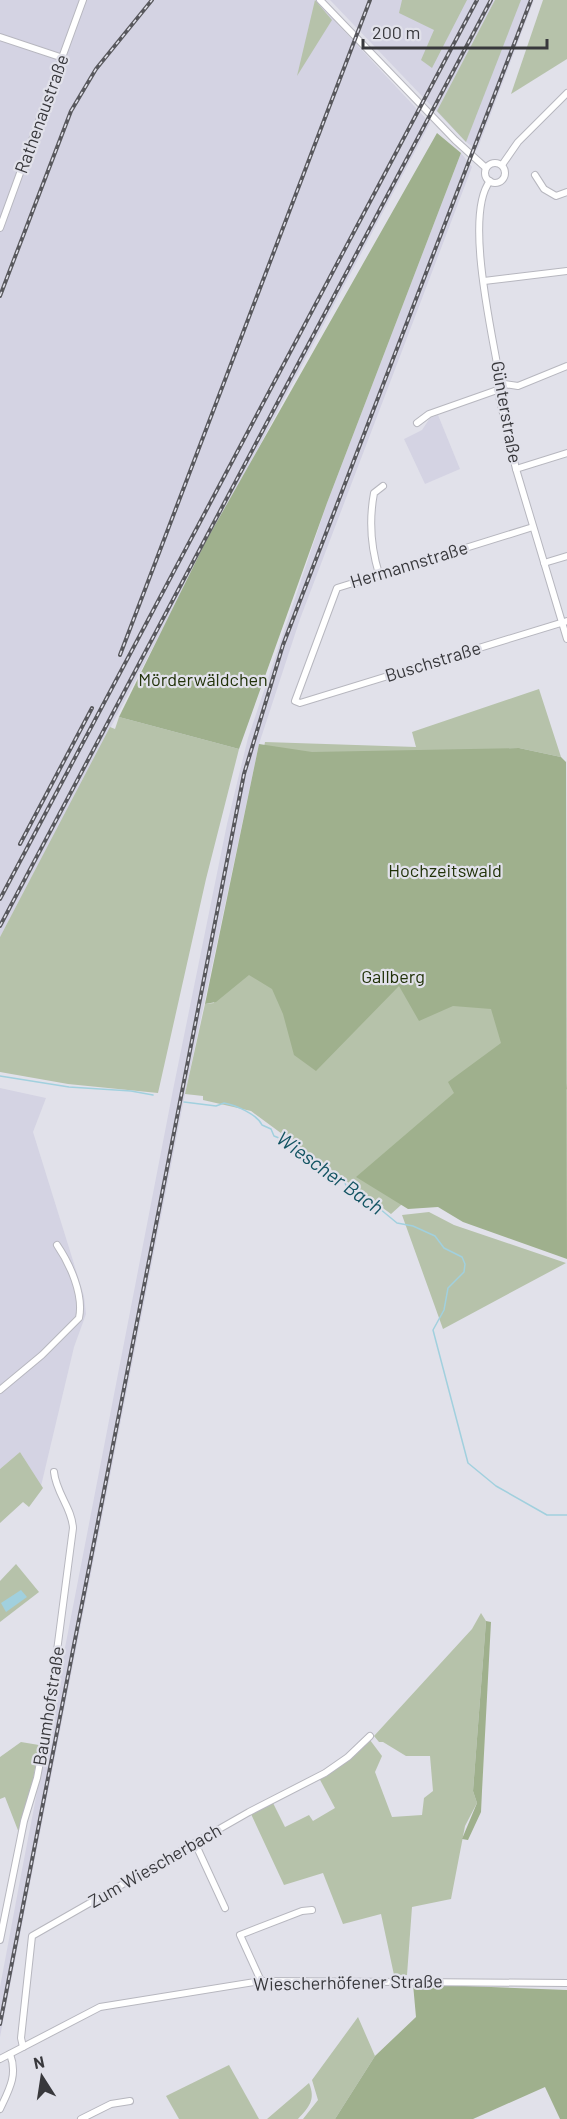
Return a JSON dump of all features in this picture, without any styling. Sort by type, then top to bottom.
[{"type":"street","name":"Rathenaustraße","points":[[0,228],[83,0]]},
{"type":"street","points":[[320,0],[455,140],[486,168]]},
{"type":"street","points":[[0,37],[63,58]]},
{"type":"street","points":[[490,181],[485,174],[486,168],[493,163],[502,165],[518,142],[567,93]]},
{"type":"street","name":"Günterstraße","points":[[502,165],[505,171],[504,177],[499,182],[490,181],[482,194],[478,222],[484,281],[502,387],[501,403],[516,470],[564,621],[567,639]]},
{"type":"street","points":[[536,175],[544,189],[556,196],[567,192]]},
{"type":"street","points":[[484,281],[567,271]]},
{"type":"street","points":[[417,423],[429,414],[502,387],[519,386],[567,366]]},
{"type":"street","points":[[516,470],[567,453]]},
{"type":"street","points":[[379,574],[372,544],[371,524],[374,493],[383,486]]},
{"type":"street","name":"Hermannstraße","points":[[300,703],[295,701],[296,692],[334,591],[340,586],[533,527]]},
{"type":"street","points":[[544,563],[567,556]]},
{"type":"street","name":"Buschstraße","points":[[300,703],[564,621]]},
{"type":"street","points":[[0,1390],[42,1355],[79,1318],[80,1300],[67,1259],[57,1245]]},
{"type":"street","name":"Baumhofstraße","points":[[0,1940],[24,1821],[38,1778],[62,1631],[73,1528],[72,1517],[60,1497],[54,1472]]},
{"type":"street","name":"Zum Wiescherbach","points":[[23,2047],[21,2038],[32,1936],[195,1843],[337,1766],[370,1736]]},
{"type":"street","points":[[195,1843],[225,1908]]},
{"type":"street","points":[[261,1981],[240,1935],[302,1911],[312,1910]]},
{"type":"street","name":"Wiescherhöfener Straße","points":[[0,2059],[110,2005],[261,1981],[567,1983]]},
{"type":"street","points":[[0,2109],[13,2080],[14,2071],[10,2054]]},
{"type":"street","points":[[81,2119],[111,2104],[130,2101]]},
{"type":"shaded area","points":[[0,0],[315,0],[430,123],[0,937]]},
{"type":"shaded area","points":[[330,0],[534,0],[477,150],[466,142]]},
{"type":"shaded area","points":[[461,153],[472,167],[300,619],[259,744],[185,1094],[0,2037],[0,1987],[21,1875],[173,1090],[227,824],[248,738],[327,503]]},
{"type":"shaded area","points":[[438,415],[460,469],[425,484],[404,439],[422,430],[430,418]]},
{"type":"shaded area","points":[[0,1088],[46,1098],[33,1132],[84,1296],[86,1314],[74,1347],[41,1486],[20,1452],[0,1469]]},
{"type":"green space","points":[[315,0],[332,20],[297,76]]},
{"type":"green space","points":[[402,0],[467,0],[432,68],[421,60],[434,30],[399,13]]},
{"type":"green space","points":[[495,0],[521,0],[466,142],[437,111]]},
{"type":"green space","points":[[543,0],[567,0],[567,59],[511,94]]},
{"type":"green space","name":"Mörderwäldchen","points":[[437,133],[461,153],[327,503],[239,749],[119,717],[206,541]]},
{"type":"green space","name":"Hochzeitswald","points":[[539,689],[561,757],[509,748],[567,1089],[480,1134],[391,1214],[251,1111],[203,1100],[203,1096],[185,1094],[205,1004],[214,1003],[265,742],[416,747],[412,732]]},
{"type":"green space","points":[[119,717],[239,749],[206,879],[158,1093],[68,1084],[0,1072],[0,937],[110,727],[115,729]]},
{"type":"green space","name":"Hochzeitswald","points":[[259,744],[312,752],[519,748],[561,757],[566,762],[567,1259],[463,1222],[438,1207],[408,1209],[356,1177],[454,1093],[448,1082],[501,1043],[491,1009],[453,1006],[419,1021],[399,986],[316,1071],[294,1055],[283,1014],[272,989],[249,975],[216,1002],[205,1004]]},
{"type":"green space","points":[[429,1212],[454,1225],[566,1263],[443,1329],[402,1215]]},
{"type":"green space","points":[[20,1452],[43,1488],[29,1507],[23,1502],[0,1523],[0,1469]]},
{"type":"green space","points":[[16,1564],[39,1592],[0,1622],[0,1581]]},
{"type":"green space","points":[[481,1613],[486,1621],[473,1791],[477,1803],[465,1826],[451,1899],[412,1907],[407,1975],[394,1975],[381,1914],[343,1924],[323,1873],[284,1885],[251,1814],[273,1803],[285,1827],[309,1815],[313,1821],[335,1808],[318,1776],[370,1740],[382,1756],[375,1772],[392,1817],[422,1815],[424,1798],[433,1791],[430,1756],[406,1756],[383,1742],[379,1742],[374,1736],[472,1629]]},
{"type":"green space","points":[[486,1621],[491,1622],[481,1812],[468,1840],[462,1839],[477,1803],[473,1791]]},
{"type":"green space","points":[[21,1742],[39,1745],[33,1781],[19,1833],[5,1797],[0,1799],[0,1757]]},
{"type":"green space","points":[[413,1984],[567,1990],[567,2119],[560,2119],[545,2087],[473,2119],[335,2119],[375,2056],[416,2017]]},
{"type":"green space","points":[[358,2017],[375,2056],[335,2119],[303,2119],[318,2100],[312,2080]]},
{"type":"green space","points":[[229,2065],[259,2119],[179,2119],[166,2096]]},
{"type":"green space","points":[[309,2083],[312,2094],[310,2103],[298,2119],[267,2119]]},
{"type":"water","points":[[21,1590],[27,1597],[6,1612],[1,1603]]},
{"type":"waterway","name":"Wiescher Bach","points":[[0,1076],[69,1087],[131,1091],[153,1095]]},
{"type":"waterway","name":"Wiescher Bach","points":[[184,1102],[216,1106],[224,1103],[245,1111],[262,1125],[271,1129],[274,1136],[284,1140],[290,1148],[312,1158],[328,1174],[341,1176],[347,1187],[357,1190],[397,1223],[413,1226],[435,1236],[444,1248],[462,1257],[465,1264],[464,1272],[448,1288],[444,1310],[433,1330],[468,1463],[496,1486],[547,1515],[567,1515]]},
{"type":"railway","points":[[0,296],[71,111],[96,69],[152,0]]},
{"type":"railway","points":[[120,655],[370,0]]},
{"type":"railway","points":[[0,899],[477,0]]},
{"type":"railway","points":[[0,926],[491,0]]},
{"type":"railway","points":[[0,2024],[244,774],[283,645],[531,0]]},
{"type":"railway","points":[[20,844],[92,708]]},
{"type":"park label","name":"Gallberg","points":[[393,977]]}]
